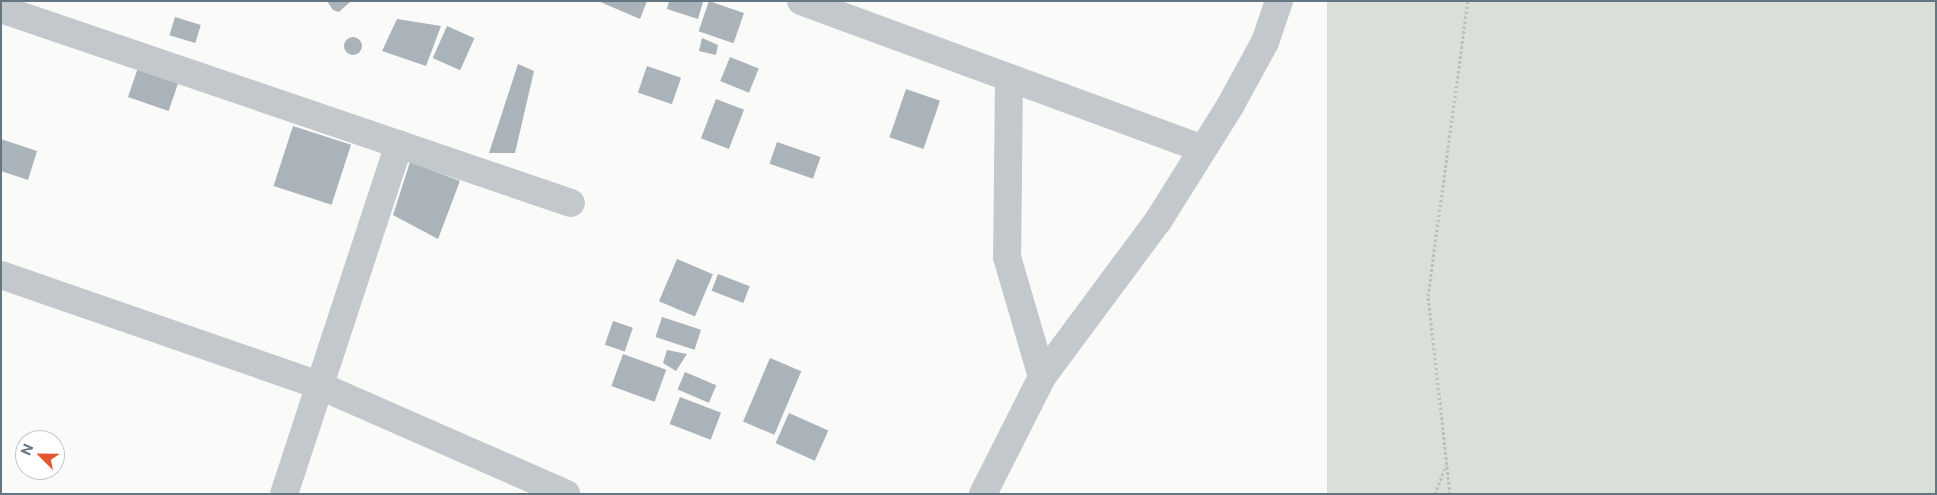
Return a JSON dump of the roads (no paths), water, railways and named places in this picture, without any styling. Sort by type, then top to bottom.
[{"type":"street","points":[[801,1],[1203,149]]},
{"type":"street","points":[[983,494],[1042,377],[1158,221],[1203,149],[1265,42],[1279,1]]},
{"type":"street","points":[[1,10],[571,203]]},
{"type":"street","points":[[1008,78],[1007,257],[1042,377]]},
{"type":"street","points":[[284,494],[318,385],[399,144]]},
{"type":"street","points":[[1,275],[318,385],[566,494]]}]
